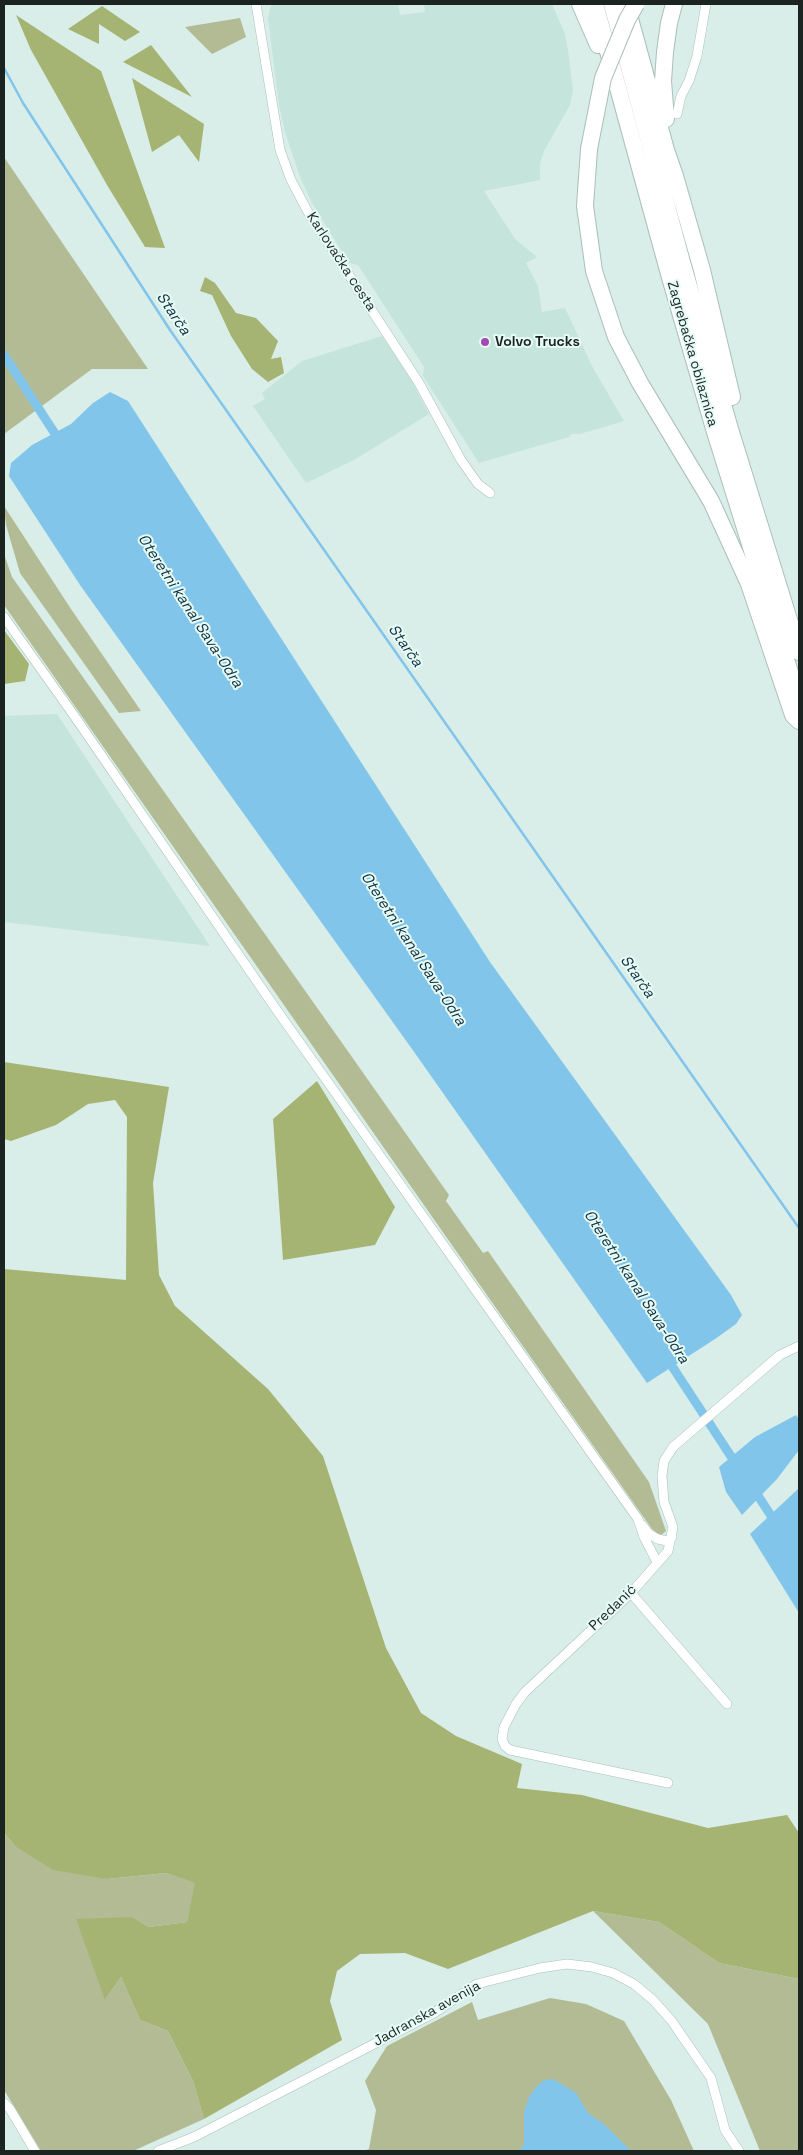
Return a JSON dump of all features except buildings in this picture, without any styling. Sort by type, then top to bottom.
[{"type":"highway","points":[[580,4],[597,42],[620,124],[632,136]]},
{"type":"highway","name":"Zagrebačka obilaznica","points":[[595,4],[714,432],[799,701]]},
{"type":"highway","name":"Zagrebačka obilaznica","points":[[612,4],[682,262],[730,429],[799,652]]},
{"type":"highway","points":[[626,4],[666,150],[702,270],[739,429],[774,539],[776,580]]},
{"type":"highway","points":[[636,4],[627,20],[603,78],[589,149],[585,206],[594,271],[616,337],[640,383],[711,501],[749,584],[793,715],[799,721]]},
{"type":"highway","points":[[674,4],[669,23],[663,82],[664,108],[675,176]]},
{"type":"street","name":"Karlovačka cesta","points":[[256,4],[280,150],[291,180],[308,212],[419,384],[461,460],[478,484],[490,493]]},
{"type":"street","points":[[677,114],[681,96],[689,81],[697,56],[706,4]]},
{"type":"street","points":[[4,617],[76,717],[278,1012],[649,1534],[663,1541],[667,1541],[672,1537],[672,1528],[664,1502],[664,1461],[686,1435],[780,1355],[799,1346]]},
{"type":"street","points":[[638,1519],[644,1537],[657,1562]]},
{"type":"street","name":"Predanić","points":[[668,1783],[510,1750],[505,1746],[502,1739],[504,1727],[516,1704],[525,1692],[631,1593],[657,1562],[664,1557],[672,1537]]},
{"type":"street","points":[[631,1593],[727,1704]]},
{"type":"street","name":"Jadranska avenija","points":[[158,2151],[194,2136],[434,2013],[477,1984],[540,1968],[567,1964],[592,1967],[613,1973],[634,1984],[653,2000],[671,2020],[712,2078],[725,2130],[739,2151]]},
{"type":"street","points":[[4,2103],[10,2109],[35,2151]]},
{"type":"shaded area","points":[[273,4],[398,4],[400,15],[425,12],[424,4],[552,4],[565,34],[568,50],[573,90],[570,105],[544,151],[540,164],[540,180],[484,191],[515,239],[537,257],[526,263],[538,286],[542,312],[565,308],[593,368],[624,421],[580,434],[571,434],[569,437],[479,463],[423,376],[424,367],[358,265],[349,263],[312,203],[300,177],[285,132],[279,105],[268,19],[270,8]]},
{"type":"shaded area","points":[[382,336],[411,380],[429,414],[354,460],[306,483],[253,406],[265,399],[262,393],[302,361]]},
{"type":"shaded area","points":[[57,714],[210,946],[4,922],[4,716]]},
{"type":"green space","points":[[102,6],[140,32],[125,41],[99,24],[99,44],[68,29]]},
{"type":"green space","points":[[16,15],[101,71],[165,248],[145,247],[107,185],[31,50]]},
{"type":"green space","points":[[240,18],[246,37],[212,54],[185,27]]},
{"type":"green space","points":[[151,45],[192,97],[123,62]]},
{"type":"green space","points":[[132,78],[204,124],[199,162],[179,135],[152,152]]},
{"type":"green space","points":[[4,157],[148,369],[92,369],[4,434]]},
{"type":"green space","points":[[205,277],[215,283],[236,313],[256,318],[278,341],[271,359],[281,357],[284,373],[268,382],[252,369],[231,336],[212,295],[200,291]]},
{"type":"green space","points":[[4,506],[71,609],[141,711],[119,713],[20,573],[6,525]]},
{"type":"green space","points":[[4,554],[12,577],[449,1195],[446,1201],[483,1253],[488,1251],[649,1482],[666,1531],[660,1536],[652,1529],[496,1308],[4,605]]},
{"type":"green space","points":[[4,630],[29,664],[25,681],[4,684]]},
{"type":"green space","points":[[4,1062],[169,1087],[153,1183],[159,1275],[175,1306],[268,1389],[323,1456],[386,1648],[421,1713],[456,1736],[522,1764],[517,1788],[582,1795],[708,1828],[787,1815],[799,1833],[799,1979],[719,1963],[659,1922],[593,1911],[448,1969],[405,1953],[360,1954],[337,1971],[330,2001],[342,2040],[204,2119],[193,2081],[168,2031],[140,2020],[121,1977],[105,2000],[76,1919],[132,1917],[149,1927],[187,1922],[195,1883],[166,1873],[107,1879],[53,1870],[15,1846],[4,1833],[4,1269],[126,1280],[127,1117],[115,1100],[88,1104],[56,1125],[11,1141],[4,1139]]},
{"type":"green space","points":[[317,1081],[395,1207],[375,1245],[283,1260],[273,1119]]},
{"type":"green space","points":[[4,1833],[15,1846],[107,1879],[166,1873],[196,1883],[187,1922],[149,1927],[132,1917],[105,2000],[121,1977],[140,2020],[168,2031],[193,2081],[204,2119],[133,2151],[41,2151],[4,2090]]},
{"type":"green space","points":[[593,1911],[659,1922],[719,1963],[799,1979],[799,2151],[760,2151],[708,2024]]},
{"type":"green space","points":[[550,1998],[586,2004],[624,2021],[671,2100],[694,2151],[363,2151],[369,2149],[376,2110],[365,2081],[387,2046],[472,2002],[478,2020]]},
{"type":"water","points":[[110,392],[128,401],[490,962],[731,1295],[742,1315],[736,1324],[647,1383],[412,1049],[80,585],[9,476],[11,463],[32,445],[71,424],[93,403]]},
{"type":"water","points":[[796,1415],[799,1419],[799,1450],[777,1479],[742,1515],[726,1492],[719,1467],[755,1437]]},
{"type":"water","points":[[799,1488],[799,1613],[750,1534]]},
{"type":"water","points":[[553,2079],[576,2093],[588,2113],[604,2124],[631,2151],[519,2151],[524,2144],[524,2112],[529,2097],[544,2080]]},
{"type":"waterway","name":"Starča","points":[[4,68],[23,103],[170,330],[799,1228]]},
{"type":"waterway","name":"Oteretni kanal Sava-Odra","points":[[4,355],[61,443]]},
{"type":"waterway","name":"Oteretni kanal Sava-Odra","points":[[666,1357],[738,1467]]},
{"type":"waterway","name":"Oteretni kanal Sava-Odra","points":[[753,1488],[777,1525]]},
{"type":"place","name":"Volvo Trucks","points":[[485,342]]}]
